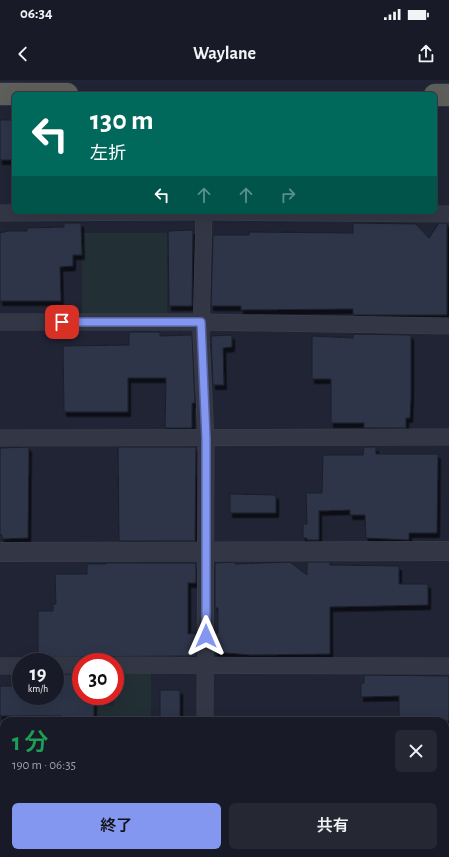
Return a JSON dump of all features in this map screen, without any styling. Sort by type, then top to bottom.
[{"type":"highway","points":[[0,94],[12,94]]},
{"type":"highway","points":[[437,95],[449,95]]},
{"type":"street","points":[[0,213],[12,213]]},
{"type":"street","points":[[204,214],[201,322],[206,438],[205,717]]},
{"type":"street","points":[[437,214],[449,214]]},
{"type":"street","points":[[0,322],[201,322],[449,326]]},
{"type":"street","points":[[0,438],[449,437]]},
{"type":"street","points":[[0,552],[449,551]]},
{"type":"street","points":[[124,665],[449,666]]},
{"type":"street","points":[[0,666],[12,666]]},
{"type":"shaded area","points":[[82,233],[167,233],[167,316],[82,316]]},
{"type":"shaded area","points":[[124,671],[151,671],[151,717],[89,717],[89,706],[124,705]]},
{"type":"building","points":[[0,120],[12,120],[12,160],[0,160]]},
{"type":"building","points":[[64,223],[81,223],[82,255],[73,255],[73,266],[60,267],[61,301],[0,301],[0,233],[8,231],[27,231],[27,228],[64,227]]},
{"type":"building","points":[[353,223],[416,224],[429,238],[439,223],[447,223],[447,315],[353,315],[353,309],[241,310],[241,306],[211,306],[213,235],[249,235],[249,232],[353,233]]},
{"type":"building","points":[[193,230],[192,306],[169,306],[168,231]]},
{"type":"building","points":[[129,332],[160,332],[160,336],[192,335],[195,403],[192,403],[192,428],[165,428],[166,378],[128,378],[128,412],[64,412],[63,346],[129,345]]},
{"type":"building","points":[[353,334],[411,335],[410,418],[406,418],[406,428],[364,428],[364,423],[331,423],[331,379],[312,379],[312,336],[353,338]]},
{"type":"building","points":[[232,335],[232,347],[223,348],[224,385],[213,385],[211,336]]},
{"type":"building","points":[[29,447],[28,538],[2,539],[2,535],[0,535],[0,448]]},
{"type":"building","points":[[118,447],[196,447],[195,541],[119,541]]},
{"type":"building","points":[[364,447],[376,447],[376,454],[438,454],[437,533],[409,533],[409,540],[366,538],[365,515],[350,515],[350,510],[319,511],[319,540],[307,540],[307,538],[303,538],[303,524],[307,524],[306,493],[322,493],[323,455],[363,455]]},
{"type":"building","points":[[230,494],[276,495],[276,513],[230,513]]},
{"type":"building","points":[[235,562],[235,564],[290,562],[307,575],[307,562],[330,562],[330,565],[399,566],[399,584],[428,584],[428,605],[330,607],[330,654],[251,655],[215,652],[215,633],[218,633],[218,608],[215,608],[215,563]]},
{"type":"building","points":[[196,563],[196,583],[188,583],[188,634],[196,633],[196,656],[124,656],[124,653],[72,653],[72,657],[64,657],[64,653],[38,653],[38,611],[53,611],[53,604],[56,604],[55,574],[87,574],[87,564]]},
{"type":"building","points":[[64,674],[72,674],[72,705],[94,705],[94,717],[0,716],[0,686],[12,686],[12,705],[64,705]]},
{"type":"building","points":[[364,675],[449,676],[449,717],[399,717],[399,696],[361,697],[361,683],[364,683]]},
{"type":"building","points":[[160,690],[180,690],[180,717],[160,717]]},
{"type":"route","points":[[62,322],[201,322],[206,438],[206,636]]}]
